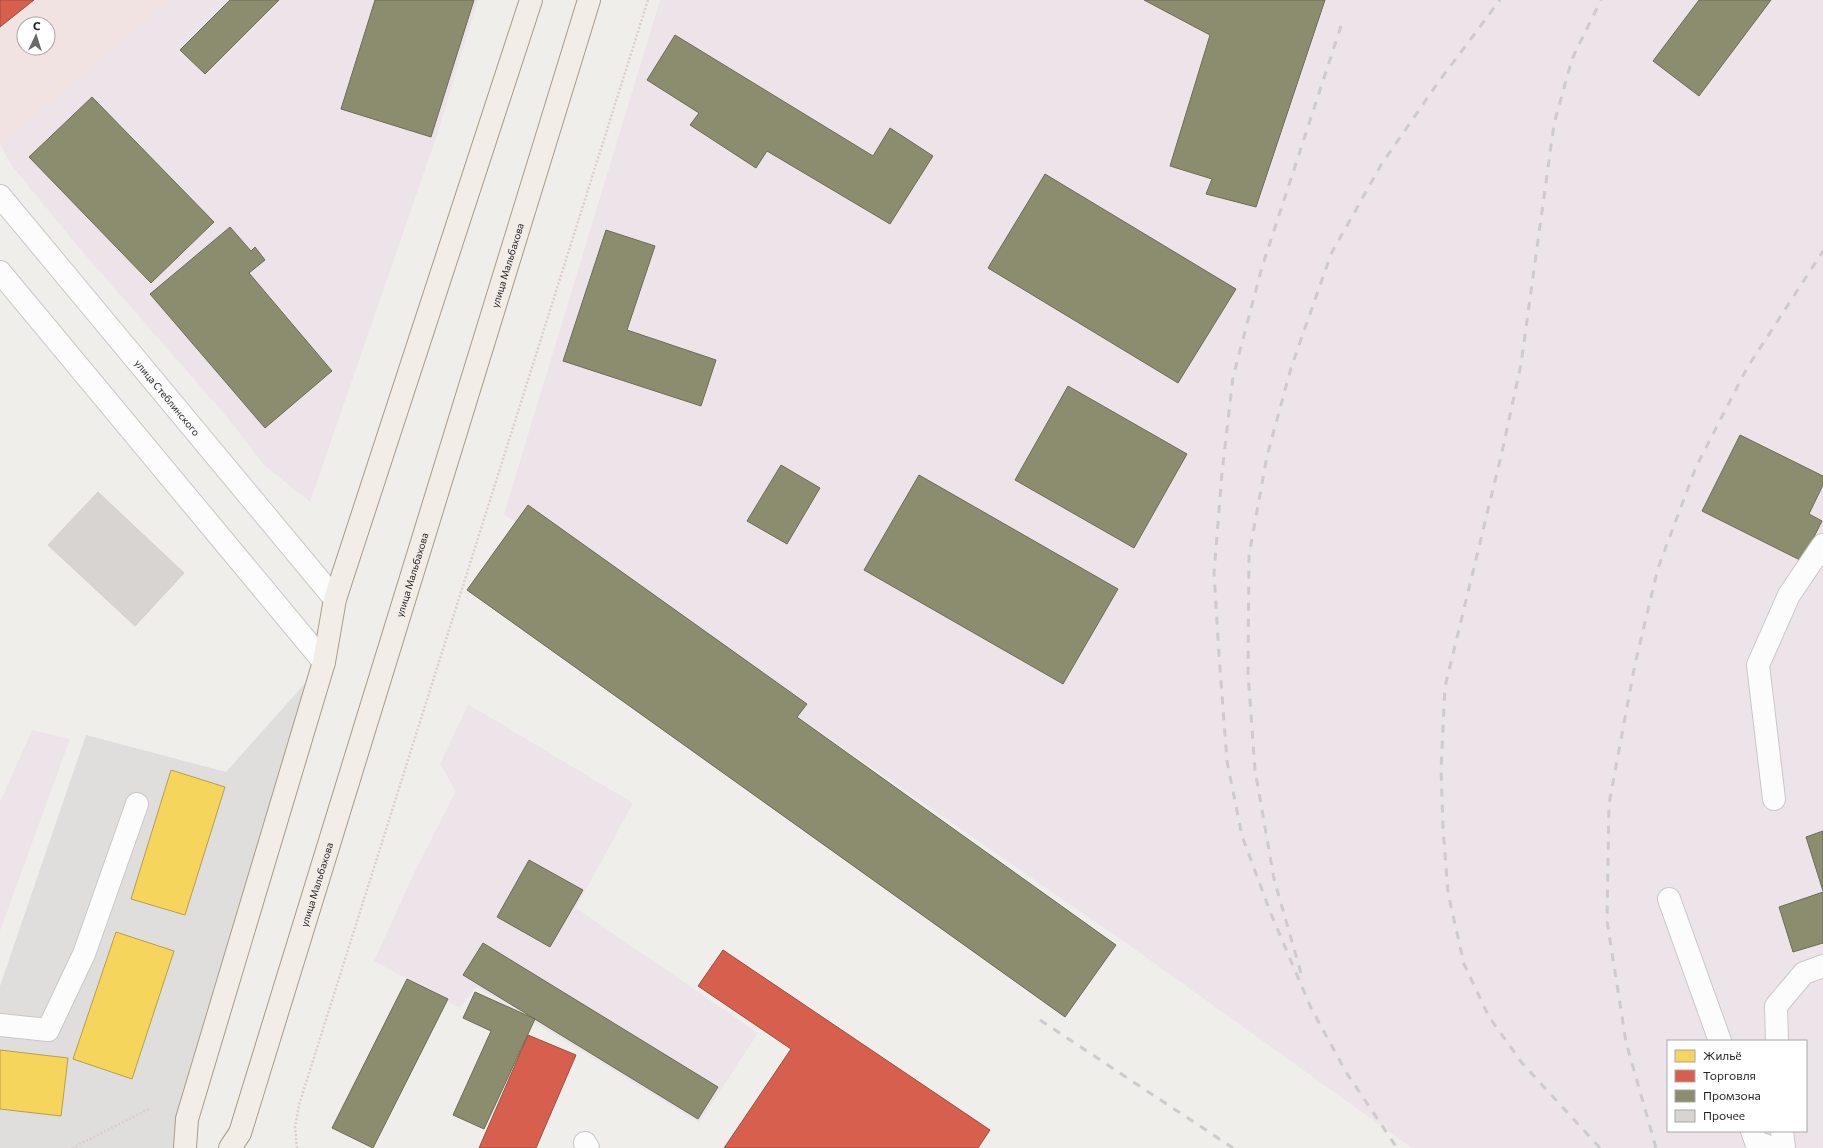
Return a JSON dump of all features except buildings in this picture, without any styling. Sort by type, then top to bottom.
[{"type":"main road","points":[[185,1148],[187,1119],[324,662],[336,599],[531,0]]},
{"type":"main road","name":"улица Мальбахова","points":[[230,1148],[240,1133],[590,0]]},
{"type":"street","name":"улица Стеблинского","points":[[0,196],[336,599]]},
{"type":"street","points":[[0,272],[324,662]]},
{"type":"street","points":[[1774,799],[1758,666],[1789,595],[1823,545]]},
{"type":"street","points":[[0,1025],[48,1030],[84,954],[137,804]]},
{"type":"street","points":[[1669,899],[1720,1040]]},
{"type":"street","points":[[1777,1040],[1776,1006],[1804,973],[1823,966]]},
{"type":"street","points":[[1752,1132],[1756,1142],[1773,1148]]},
{"type":"street","points":[[1782,1132],[1784,1148]]},
{"type":"path","points":[[297,1148],[295,1127],[299,1105],[648,0]]},
{"type":"path","points":[[72,1148],[149,1109]]},
{"type":"shaded area","points":[[0,0],[170,0],[0,145]]},
{"type":"shaded area","points":[[170,0],[478,0],[436,138],[310,502],[264,465],[227,417],[81,250],[12,166],[0,145]]},
{"type":"shaded area","points":[[660,0],[1823,0],[1823,1148],[1412,1148],[1126,943],[504,514]]},
{"type":"shaded area","points":[[324,662],[185,1148],[0,1148],[0,986],[86,735],[226,772]]},
{"type":"shaded area","points":[[468,704],[633,803],[576,908],[758,1033],[699,1123],[476,987],[460,1008],[374,961],[415,871],[456,791],[440,764]]},
{"type":"shaded area","points":[[32,730],[70,739],[0,931],[0,802]]},
{"type":"railway","points":[[1301,973],[1274,879],[1255,770],[1248,673],[1249,555],[1267,456],[1291,368],[1331,254],[1381,165],[1437,84],[1500,0]]},
{"type":"railway","points":[[1600,1148],[1522,1063],[1489,1017],[1464,964],[1448,893],[1443,828],[1441,769],[1445,687],[1502,452],[1521,364],[1554,124],[1572,59],[1601,0]]},
{"type":"railway","points":[[1341,26],[1262,267],[1233,377],[1222,473],[1214,573],[1227,761],[1242,836],[1271,914],[1311,1008],[1346,1072],[1397,1148]]},
{"type":"railway","points":[[1656,1148],[1626,1042],[1607,921],[1609,804],[1635,664],[1658,568],[1696,467],[1747,368],[1823,251]]},
{"type":"railway","points":[[1040,1020],[1233,1148]]}]
